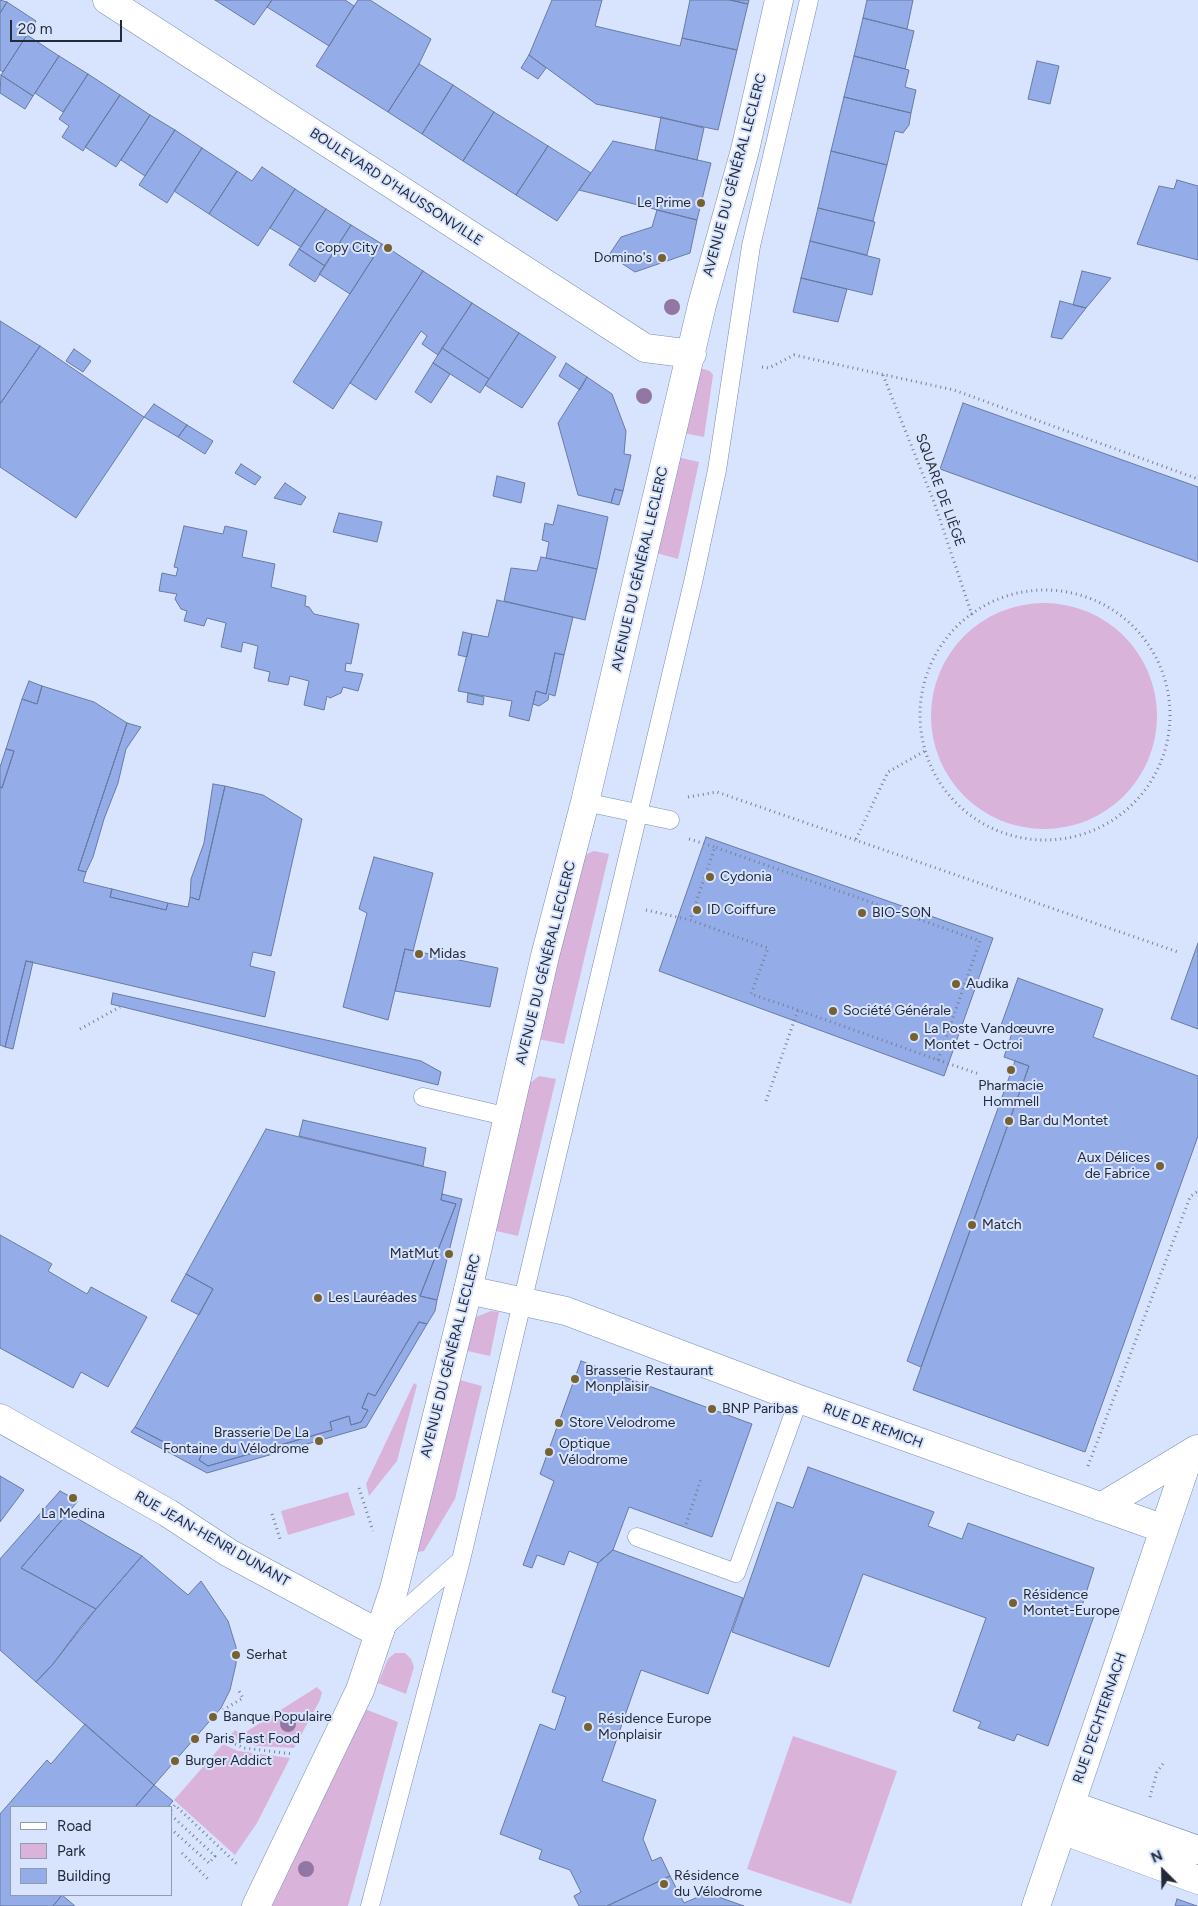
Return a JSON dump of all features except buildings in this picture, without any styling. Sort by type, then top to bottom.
[{"type":"street","name":"BOULEVARD D'HAUSSONVILLE","points":[[107,0],[645,348],[692,354]]},
{"type":"street","name":"AVENUE DU GÉNÉRAL LECLERC","points":[[256,1906],[360,1690],[406,1543],[509,1117],[545,956],[585,802],[713,261],[745,150],[779,0]]},
{"type":"street","name":"RUE DE REMICH","points":[[468,1290],[523,1300],[566,1311],[799,1399],[1164,1529]]},
{"type":"street","name":"RUE JEAN-HENRI DUNANT","points":[[0,1418],[168,1514],[229,1553],[367,1627],[380,1631]]},
{"type":"street","points":[[1101,1507],[1194,1451]]},
{"type":"street","name":"RUE D'ECHTERNACH","points":[[1036,1906],[1164,1529],[1194,1451]]},
{"type":"street","points":[[1070,1805],[1198,1850]]},
{"type":"street","points":[[1062,1830],[1198,1880]]},
{"type":"lane","points":[[370,1906],[461,1560],[638,814],[717,470],[751,246],[809,0]]},
{"type":"lane","points":[[585,802],[670,820]]},
{"type":"lane","points":[[423,1097],[509,1117]]},
{"type":"lane","points":[[637,1537],[736,1573],[799,1399]]},
{"type":"lane","points":[[380,1631],[461,1560]]},
{"type":"path","points":[[759,367],[769,368],[794,355],[954,390],[1198,480]]},
{"type":"path","name":"SQUARE DE LIÈGE","points":[[883,374],[934,502],[972,615]]},
{"type":"path","points":[[1056,591],[1074,594],[1107,607],[1130,622],[1148,643],[1160,667],[1168,693],[1170,720],[1167,746],[1157,772],[1142,794],[1123,813],[1100,828],[1074,837],[1048,840],[1021,838],[1003,833],[971,816],[951,798],[936,776],[925,752],[920,725],[921,698],[928,671],[940,648],[958,627],[972,615],[1003,598],[1029,592],[1056,591]]},
{"type":"path","points":[[856,839],[888,772],[925,752]]},
{"type":"path","points":[[683,798],[717,792],[1178,952]]},
{"type":"path","points":[[703,843],[980,941],[938,1060]]},
{"type":"path","points":[[690,920],[716,847]]},
{"type":"path","points":[[646,910],[690,920],[768,948],[751,994],[979,1074]]},
{"type":"path","points":[[80,1029],[120,1007]]},
{"type":"path","points":[[766,1101],[798,1010]]},
{"type":"path","points":[[1089,1465],[1190,1197],[1198,1191]]},
{"type":"path","points":[[684,1530],[701,1479]]},
{"type":"path","points":[[359,1488],[373,1532]]},
{"type":"path","points":[[272,1514],[282,1545]]},
{"type":"path","points":[[223,1710],[243,1698],[239,1691]]},
{"type":"path","points":[[226,1740],[244,1748],[295,1754]]},
{"type":"path","points":[[1140,1830],[1157,1772],[1165,1761]]},
{"type":"path","points":[[172,1809],[175,1805],[243,1869]]},
{"type":"path","points":[[172,1816],[215,1856],[209,1863],[172,1830]]},
{"type":"path","points":[[182,1853],[209,1880]]},
{"type":"green space","points":[[700,368],[710,371],[713,375],[704,437],[683,433]]},
{"type":"green space","points":[[677,457],[699,462],[678,559],[653,552]]},
{"type":"green space","points":[[1033,603],[1055,603],[1077,607],[1097,616],[1116,628],[1132,644],[1144,663],[1153,683],[1157,716],[1153,749],[1149,759],[1132,788],[1116,804],[1097,816],[1077,825],[1055,829],[1033,829],[1011,825],[991,816],[972,804],[956,788],[944,769],[935,749],[931,727],[931,705],[935,683],[944,663],[956,644],[972,628],[991,616],[1011,607]]},
{"type":"green space","points":[[594,851],[609,854],[564,1044],[538,1039],[581,860],[587,854]]},
{"type":"green space","points":[[539,1076],[556,1079],[518,1236],[492,1230],[526,1086]]},
{"type":"green space","points":[[491,1311],[499,1312],[490,1356],[463,1350],[473,1318]]},
{"type":"green space","points":[[456,1379],[482,1386],[455,1499],[424,1551],[418,1552],[416,1548]]},
{"type":"green space","points":[[414,1383],[417,1385],[397,1461],[369,1496],[366,1484]]},
{"type":"green space","points":[[348,1492],[355,1515],[288,1535],[281,1511]]},
{"type":"green space","points":[[395,1653],[405,1653],[411,1659],[414,1667],[406,1694],[378,1683],[388,1659]]},
{"type":"green space","points":[[317,1687],[322,1692],[320,1700],[294,1748],[257,1746],[229,1737],[235,1730],[241,1735]]},
{"type":"green space","points":[[365,1709],[398,1722],[348,1906],[272,1906]]},
{"type":"green space","points":[[793,1736],[897,1771],[851,1904],[747,1869]]},
{"type":"green space","points":[[223,1744],[238,1751],[290,1758],[257,1823],[235,1855],[174,1800]]},
{"type":"place","name":"Le Prime","points":[[701,203]]},
{"type":"place","name":"Copy City","points":[[388,248]]},
{"type":"place","name":"Domino's","points":[[662,258]]},
{"type":"place","name":"Cydonia","points":[[710,877]]},
{"type":"place","name":"ID Coiffure","points":[[697,910]]},
{"type":"place","name":"BIO-SON","points":[[862,913]]},
{"type":"place","name":"Midas","points":[[419,954]]},
{"type":"place","name":"Audika","points":[[956,984]]},
{"type":"place","name":"Société Générale","points":[[833,1011]]},
{"type":"place","name":"La Poste Vandœuvre Montet - Octroi","points":[[914,1037]]},
{"type":"place","name":"Pharmacie Hommell","points":[[1011,1070]]},
{"type":"place","name":"Bar du Montet","points":[[1009,1121]]},
{"type":"place","name":"Aux Délices de Fabrice","points":[[1160,1166]]},
{"type":"place","name":"Match","points":[[972,1225]]},
{"type":"place","name":"MatMut","points":[[449,1254]]},
{"type":"place","name":"Les Lauréades","points":[[318,1298]]},
{"type":"place","name":"Brasserie Restaurant Monplaisir","points":[[575,1379]]},
{"type":"place","name":"BNP Paribas","points":[[712,1409]]},
{"type":"place","name":"Store Velodrome","points":[[559,1423]]},
{"type":"place","name":"Brasserie De La Fontaine du Vélodrome","points":[[319,1441]]},
{"type":"place","name":"Optique Vélodrome","points":[[549,1452]]},
{"type":"place","name":"La Medina","points":[[73,1498]]},
{"type":"place","name":"Résidence Montet-Europe","points":[[1013,1603]]},
{"type":"place","name":"Serhat","points":[[236,1655]]},
{"type":"place","name":"Banque Populaire","points":[[213,1717]]},
{"type":"place","name":"Résidence Europe Monplaisir","points":[[588,1727]]},
{"type":"place","name":"Paris Fast Food","points":[[195,1739]]},
{"type":"place","name":"Burger Addict","points":[[175,1761]]},
{"type":"place","name":"Résidence du Vélodrome","points":[[664,1884]]}]
